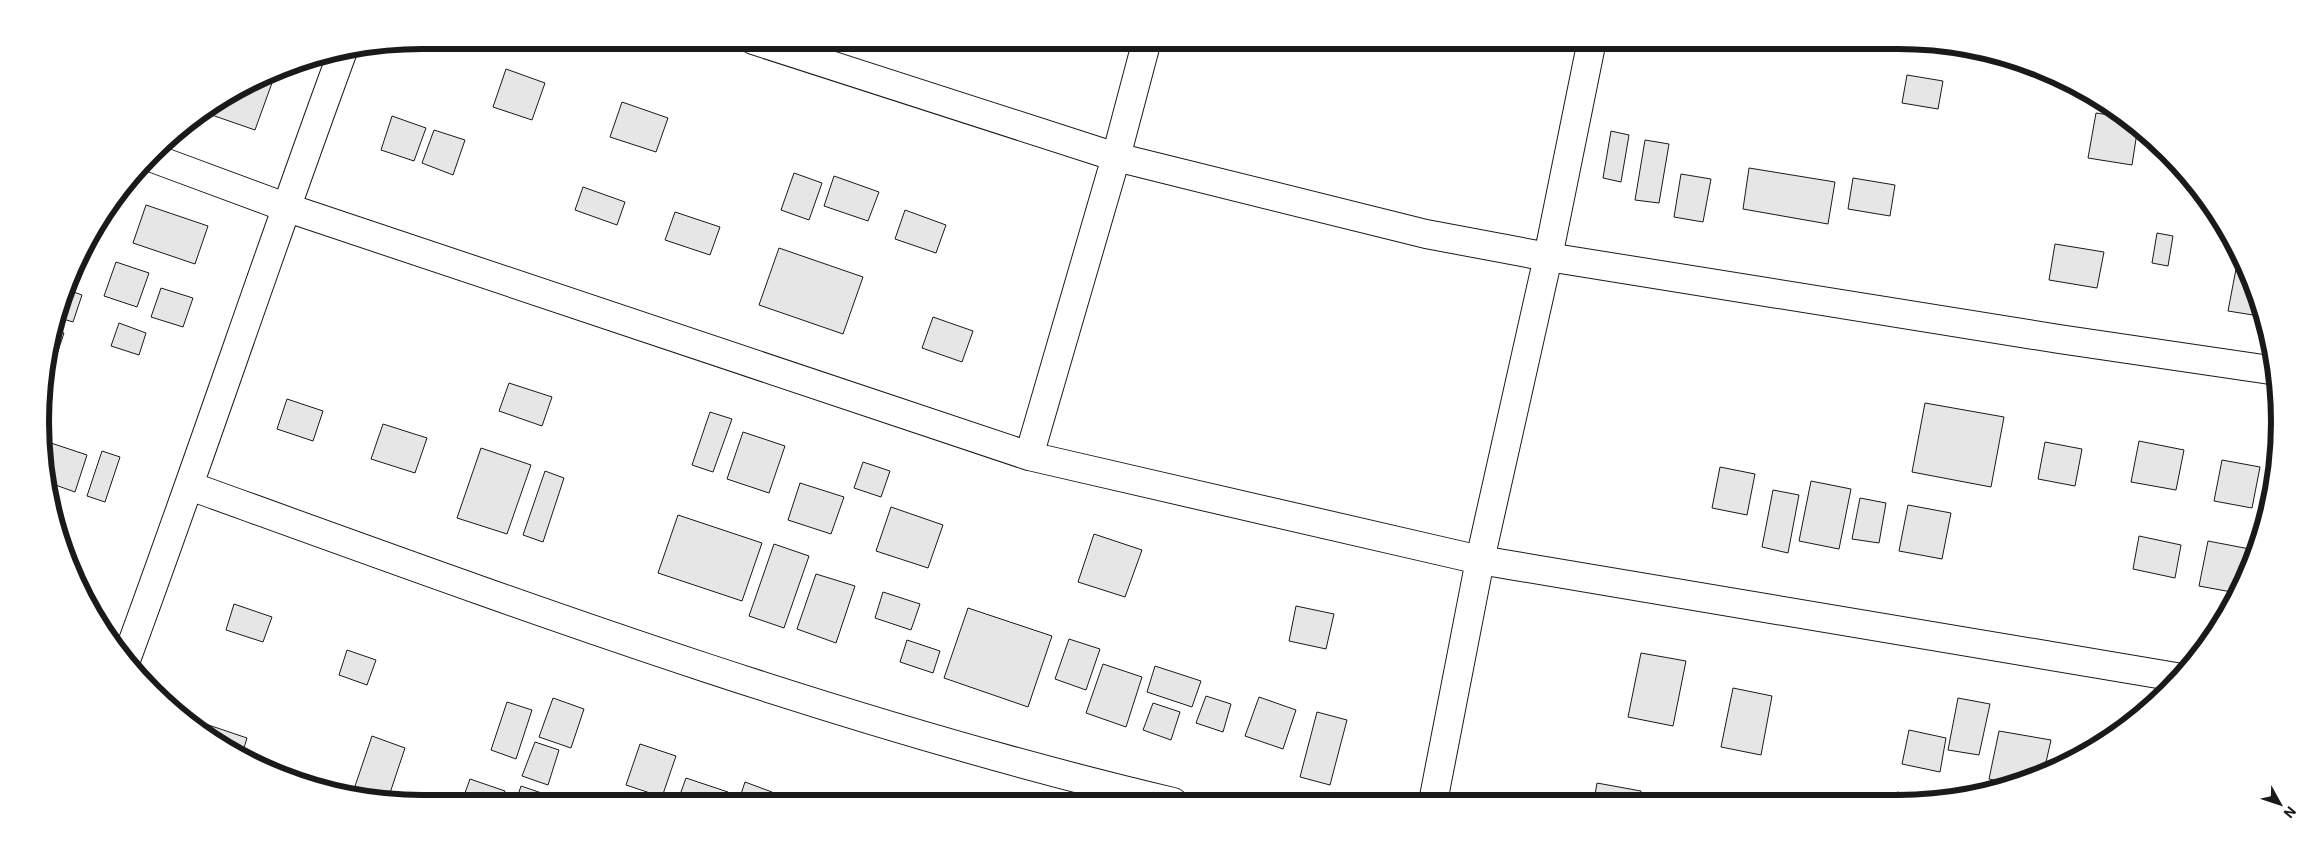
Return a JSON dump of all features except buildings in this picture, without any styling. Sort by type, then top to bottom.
[{"type":"street","points":[[780,49],[1116,157],[1426,234],[1548,257],[2059,339],[2267,370]]},
{"type":"street","points":[[1029,456],[1116,157],[1145,49]]},
{"type":"street","points":[[1434,795],[1480,560],[1548,257],[1590,49]]},
{"type":"street","points":[[129,652],[190,486],[285,207],[340,58]]},
{"type":"street","points":[[157,159],[285,207],[1029,456],[1480,560],[2171,676]]},
{"type":"street","points":[[190,486],[512,602],[774,690],[1107,787],[1142,795]]}]
